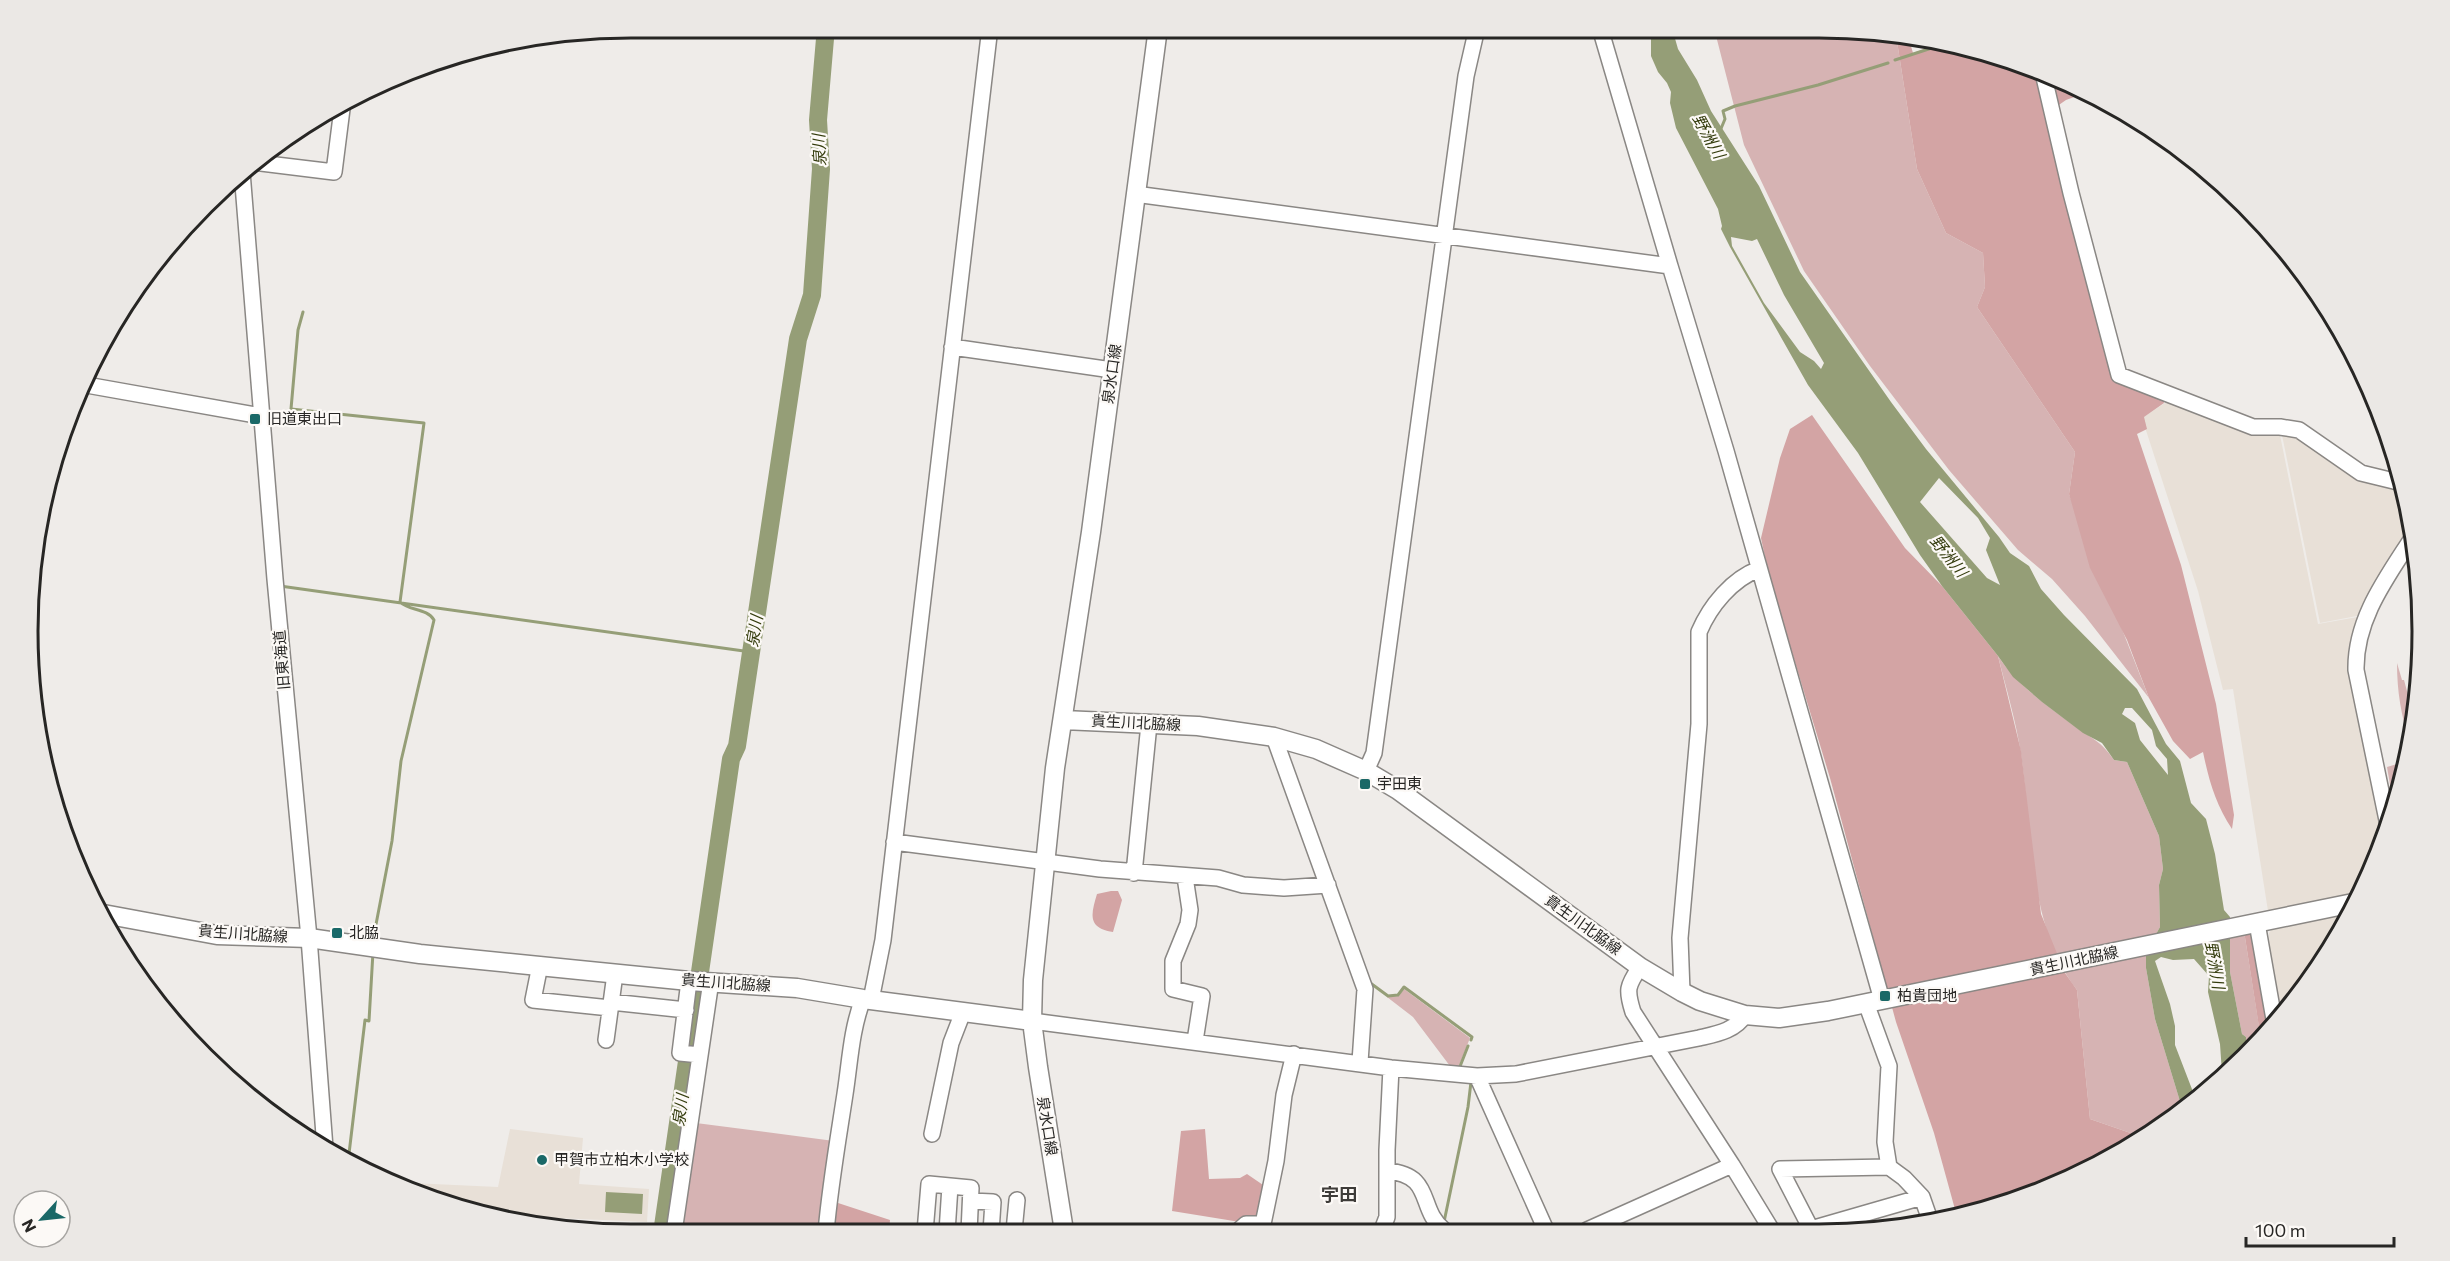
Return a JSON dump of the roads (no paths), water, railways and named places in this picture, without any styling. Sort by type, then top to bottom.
[{"type":"main road","name":"泉水口線","points":[[1064,720],[1157,38]]},
{"type":"main road","name":"貴生川北脇線","points":[[1064,720],[1198,726],[1274,737],[1316,749],[1366,771],[1398,790],[1640,967],[1700,1001],[1745,1015],[1797,1017],[1958,986],[2345,905]]},
{"type":"main road","points":[[1032,1021],[1033,980],[1044,862],[1064,720]]},
{"type":"main road","name":"貴生川北脇線","points":[[111,915],[217,935],[309,938],[420,954],[615,974],[797,988],[867,1000],[1032,1021]]},
{"type":"main road","name":"泉水口線","points":[[1032,1021],[1063,1224]]},
{"type":"street","points":[[827,1224],[854,1023],[867,1000],[883,940],[989,38]]},
{"type":"street","points":[[1366,771],[1374,753],[1466,76],[1475,38]]},
{"type":"street","points":[[1602,38],[1759,570],[1874,1002],[1889,1066],[1885,1142],[1889,1167]]},
{"type":"street","points":[[2045,83],[2070,193],[2119,375],[2253,428],[2280,427],[2299,430],[2361,473],[2393,481]]},
{"type":"street","points":[[266,164],[334,171],[345,111]]},
{"type":"street","name":"旧東海道","points":[[243,183],[324,1138]]},
{"type":"street","points":[[1136,194],[1670,266]]},
{"type":"street","points":[[952,347],[1112,370]]},
{"type":"street","points":[[91,386],[261,416]]},
{"type":"street","points":[[2385,809],[2356,669],[2356,658],[2372,600],[2406,547]]},
{"type":"street","points":[[1682,992],[1680,938],[1699,724],[1699,632],[1706,618],[1734,582],[1759,570]]},
{"type":"street","points":[[1134,873],[1149,724]]},
{"type":"street","points":[[1274,737],[1365,989],[1360,1062]]},
{"type":"street","points":[[894,842],[1134,873],[1218,878],[1243,885],[1284,888],[1328,885]]},
{"type":"street","points":[[1185,877],[1190,909],[1188,924],[1173,961],[1173,989],[1202,996],[1195,1041]]},
{"type":"street","points":[[2251,924],[2273,1012]]},
{"type":"street","points":[[540,965],[533,1000],[686,1010]]},
{"type":"street","points":[[1640,967],[1627,993],[1633,1012],[1768,1224]]},
{"type":"street","points":[[606,1040],[615,974]]},
{"type":"street","points":[[689,981],[680,1053],[700,1055]]},
{"type":"street","points":[[675,1224],[711,981]]},
{"type":"street","points":[[932,1134],[951,1043],[963,1012]]},
{"type":"street","points":[[1032,1021],[1360,1062],[1391,1068],[1477,1076],[1516,1074],[1656,1047],[1726,1031],[1741,1023],[1745,1015]]},
{"type":"street","points":[[1246,1224],[1263,1224],[1276,1161],[1284,1095],[1294,1054]]},
{"type":"street","points":[[1384,1224],[1386,1217],[1391,1068]]},
{"type":"street","points":[[1477,1076],[1543,1224]]},
{"type":"street","points":[[1600,1224],[1732,1165]]},
{"type":"street","points":[[1808,1224],[1780,1169],[1889,1167],[1904,1178],[1922,1197],[1928,1213]]},
{"type":"street","points":[[1387,1171],[1398,1172],[1416,1181],[1439,1224]]},
{"type":"street","points":[[926,1224],[929,1184],[971,1188],[969,1224]]},
{"type":"street","points":[[948,1224],[950,1186]]},
{"type":"street","points":[[1830,1223],[1922,1197]]},
{"type":"street","points":[[1015,1224],[1017,1200]]},
{"type":"street","points":[[970,1201],[993,1202],[992,1224]]},
{"type":"water","name":"野洲川","points":[[1651,38],[1675,38],[1678,49],[1697,80],[1711,111],[1759,186],[1800,272],[1926,449],[2010,553],[2029,566],[2041,589],[2137,689],[2166,744],[2180,761],[2191,803],[2206,819],[2215,854],[2224,910],[2230,917],[2230,972],[2242,1034],[2246,1037],[2246,1042],[2221,1066],[2220,1044],[2208,992],[2209,976],[2194,959],[2173,960],[2161,957],[2155,961],[2170,1004],[2175,1026],[2175,1045],[2193,1091],[2180,1101],[2155,1019],[2146,968],[2146,952],[2160,927],[2159,885],[2163,869],[2159,836],[2127,762],[2114,760],[2102,743],[2083,733],[2013,677],[1920,555],[1858,453],[1808,385],[1730,247],[1721,229],[1718,209],[1676,128],[1670,103],[1671,92],[1651,56]],"holes":[[[1731,237],[1752,241],[1757,239],[1784,295],[1824,363],[1821,369],[1814,361],[1800,352],[1764,303],[1732,246]],[[1939,478],[1978,518],[1990,538],[1986,550],[2000,585],[1987,578],[1920,502]],[[2125,708],[2132,708],[2152,730],[2156,746],[2167,759],[2168,775],[2140,740],[2135,723],[2122,714]]]},
{"type":"water","points":[[606,1192],[643,1194],[642,1214],[605,1212]]},
{"type":"waterway","name":"泉川","points":[[663,1224],[731,759],[737,746],[798,339],[812,295],[821,169],[818,120],[825,38]]},
{"type":"waterway","points":[[1895,60],[1931,48]]},
{"type":"waterway","name":"野洲川","points":[[1720,131],[1725,119],[1723,111],[1735,106],[1818,85],[1888,63]]},
{"type":"waterway","points":[[303,312],[298,330],[291,409],[424,423],[400,602]]},
{"type":"waterway","points":[[280,586],[751,652]]},
{"type":"waterway","points":[[373,940],[392,841],[401,761],[434,620],[427,613],[400,602]]},
{"type":"waterway","points":[[349,1152],[365,1020],[369,1021],[373,952]]},
{"type":"waterway","points":[[1369,982],[1388,996],[1398,995],[1404,987],[1472,1037],[1471,1040]]},
{"type":"waterway","points":[[1459,1069],[1468,1046]]},
{"type":"waterway","points":[[1444,1222],[1471,1082]]},
{"type":"place","name":"旧道東出口","points":[[255,419]]},
{"type":"place","name":"宇田東","points":[[1365,784]]},
{"type":"place","name":"北脇","points":[[337,933]]},
{"type":"place","name":"柏貴団地","points":[[1885,996]]},
{"type":"place","name":"甲賀市立柏木小学校","points":[[542,1160]]},
{"type":"district","name":"宇田","points":[[1339,1195]]}]
